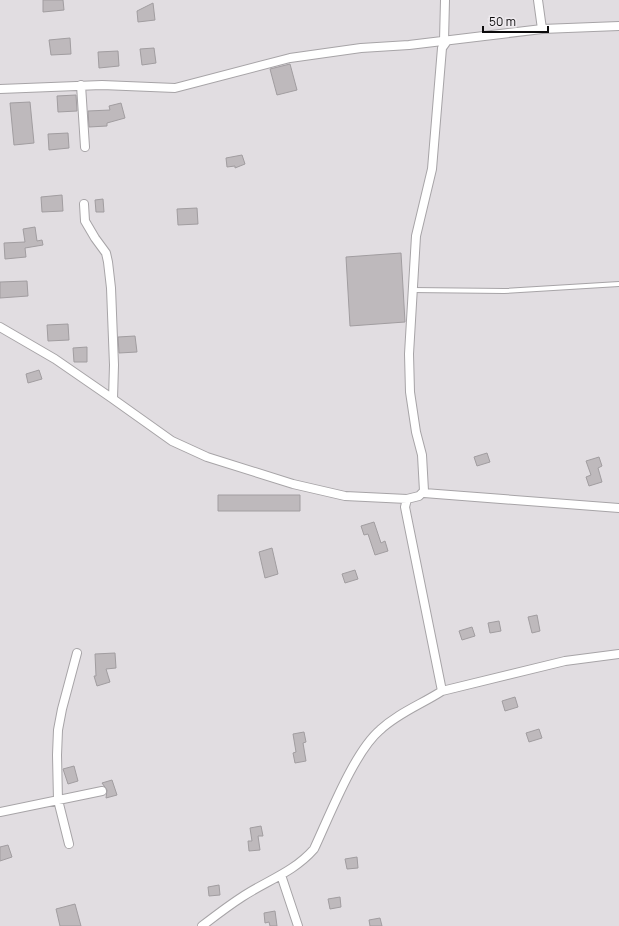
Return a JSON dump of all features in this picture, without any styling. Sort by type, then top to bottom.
[{"type":"street","points":[[424,493],[422,455],[416,432],[410,392],[408,354],[416,236],[432,169],[442,48],[445,41],[445,0]]},
{"type":"street","points":[[538,0],[542,30]]},
{"type":"street","points":[[0,89],[81,85],[175,88],[290,58],[361,48],[445,41],[542,30],[619,26]]},
{"type":"street","points":[[81,85],[85,147]]},
{"type":"street","points":[[84,204],[85,221],[106,253],[108,262],[111,288],[114,365],[113,399]]},
{"type":"street","points":[[0,327],[56,359],[172,441],[207,457],[293,484],[345,496],[407,498],[419,496],[424,493],[619,508]]},
{"type":"street","points":[[407,498],[405,507],[442,691]]},
{"type":"street","points":[[69,844],[58,800],[58,730],[77,653]]},
{"type":"street","points":[[202,926],[242,897],[302,862],[314,849],[337,800],[371,738],[381,729],[442,691],[565,661],[619,654]]},
{"type":"street","points":[[0,812],[102,790]]},
{"type":"street","points":[[281,875],[298,926]]},
{"type":"lane","points":[[412,290],[504,291],[619,284]]},
{"type":"building","points":[[43,0],[63,0],[64,10],[43,12]]},
{"type":"building","points":[[153,3],[155,20],[138,22],[137,11]]},
{"type":"building","points":[[70,38],[71,54],[51,55],[49,40]]},
{"type":"building","points":[[154,48],[156,63],[142,65],[140,49]]},
{"type":"building","points":[[118,51],[119,66],[99,68],[98,52]]},
{"type":"building","points":[[290,64],[297,90],[277,95],[270,69]]},
{"type":"building","points":[[76,95],[77,111],[58,112],[57,96]]},
{"type":"building","points":[[30,102],[34,143],[14,145],[10,103]]},
{"type":"building","points":[[121,103],[125,118],[107,123],[107,126],[89,127],[88,111],[110,110],[109,106]]},
{"type":"building","points":[[68,133],[69,148],[49,150],[48,134]]},
{"type":"building","points":[[242,155],[245,164],[235,168],[235,166],[227,167],[226,158]]},
{"type":"building","points":[[62,195],[63,211],[42,212],[41,197]]},
{"type":"building","points":[[103,199],[104,212],[96,212],[95,200]]},
{"type":"building","points":[[197,208],[198,224],[178,225],[177,209]]},
{"type":"building","points":[[35,227],[37,241],[42,240],[43,245],[25,248],[26,257],[5,259],[4,243],[25,242],[23,229]]},
{"type":"building","points":[[401,253],[405,322],[350,326],[346,257]]},
{"type":"building","points":[[27,281],[28,296],[0,298],[0,282]]},
{"type":"building","points":[[68,324],[69,340],[48,341],[47,325]]},
{"type":"building","points":[[135,336],[137,352],[119,353],[118,337]]},
{"type":"building","points":[[87,347],[87,362],[74,362],[73,348]]},
{"type":"building","points":[[39,370],[42,379],[28,383],[26,374]]},
{"type":"building","points":[[487,453],[490,462],[477,466],[474,457]]},
{"type":"building","points":[[599,457],[602,466],[598,468],[602,482],[589,486],[586,477],[591,475],[586,461]]},
{"type":"building","points":[[218,495],[300,495],[300,511],[218,511]]},
{"type":"building","points":[[374,522],[381,543],[385,541],[388,551],[375,555],[368,534],[364,535],[361,526]]},
{"type":"building","points":[[272,548],[278,574],[265,578],[259,552]]},
{"type":"building","points":[[355,570],[358,579],[345,583],[342,574]]},
{"type":"building","points":[[537,615],[540,631],[532,633],[528,617]]},
{"type":"building","points":[[499,621],[501,631],[490,633],[488,623]]},
{"type":"building","points":[[472,627],[475,636],[462,640],[459,631]]},
{"type":"building","points":[[115,653],[116,668],[106,669],[110,682],[97,686],[94,676],[96,676],[95,654]]},
{"type":"building","points":[[515,697],[518,707],[505,711],[502,701]]},
{"type":"building","points":[[539,729],[542,738],[529,742],[526,733]]},
{"type":"building","points":[[304,732],[306,742],[303,743],[306,761],[295,763],[293,753],[296,752],[293,734]]},
{"type":"building","points":[[74,766],[78,781],[68,784],[63,769]]},
{"type":"building","points":[[112,780],[117,795],[106,798],[107,790],[102,783]]},
{"type":"building","points":[[261,826],[263,836],[258,836],[260,850],[249,851],[248,841],[252,841],[250,828]]},
{"type":"building","points":[[8,845],[12,857],[0,861],[0,847]]},
{"type":"building","points":[[357,857],[358,868],[347,869],[345,859]]},
{"type":"building","points":[[219,885],[220,895],[209,896],[208,887]]},
{"type":"building","points":[[340,897],[341,907],[330,909],[328,899]]},
{"type":"building","points":[[75,904],[81,926],[60,926],[56,909]]},
{"type":"building","points":[[275,911],[277,926],[270,926],[269,922],[265,923],[264,913]]},
{"type":"building","points":[[380,918],[382,926],[370,926],[369,920]]}]
